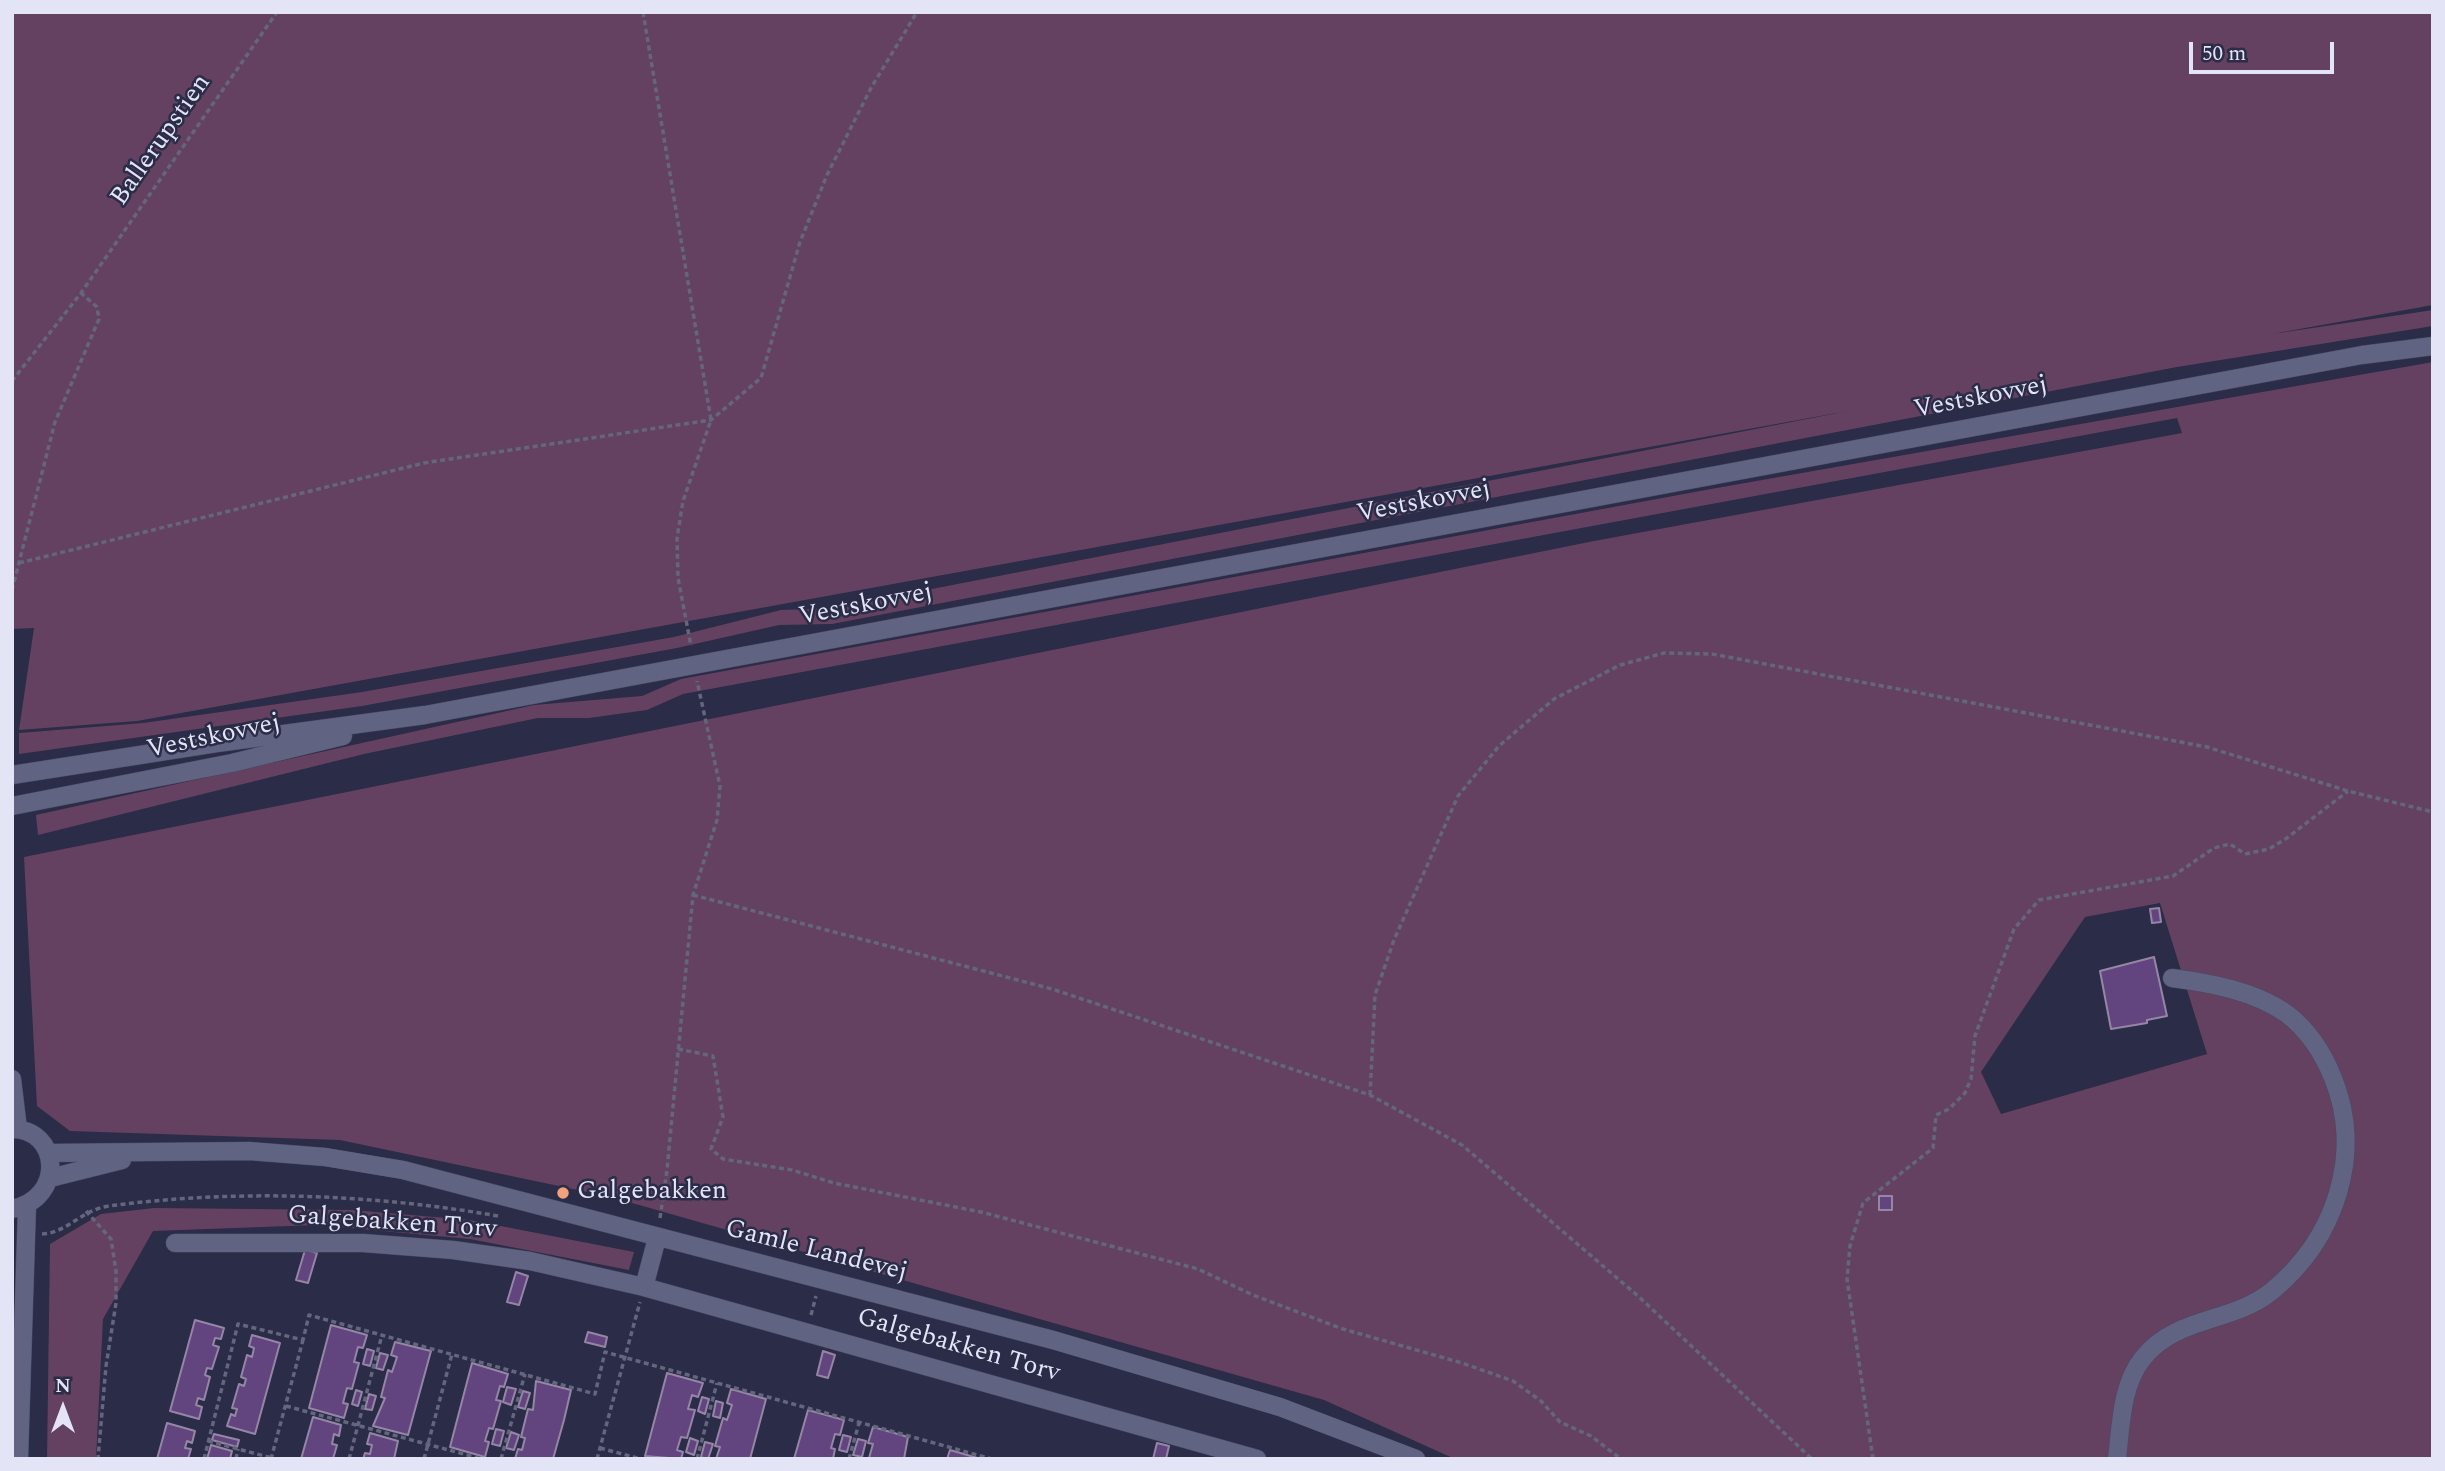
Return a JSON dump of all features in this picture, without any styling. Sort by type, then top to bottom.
[{"type":"street","name":"Vestskovvej","points":[[12,775],[425,715],[2362,355],[2433,346]]},
{"type":"street","name":"Vestskovvej","points":[[12,806],[232,763],[425,715]]},
{"type":"street","points":[[2117,1459],[2127,1385],[2142,1359],[2163,1338],[2194,1323],[2247,1308],[2271,1291],[2298,1266],[2318,1239],[2334,1208],[2345,1169],[2346,1128],[2339,1094],[2325,1057],[2305,1031],[2286,1014],[2261,1001],[2228,989],[2172,978]]},
{"type":"street","points":[[12,1079],[15,1129],[41,1142],[48,1153],[50,1178],[37,1199],[19,1207],[26,1233],[19,1459]]},
{"type":"street","name":"Gamle Landevej","points":[[48,1153],[249,1151],[325,1157],[403,1170],[1053,1340],[1280,1407],[1416,1459]]},
{"type":"street","name":"Gamle Landevej","points":[[50,1178],[149,1153]]},
{"type":"street","points":[[644,1287],[657,1238]]},
{"type":"street","name":"Galgebakken Torv","points":[[175,1242],[362,1242],[443,1249],[530,1261],[644,1287],[1257,1459]]},
{"type":"path","name":"Ballerupstien","points":[[12,381],[81,293],[277,12]]},
{"type":"path","points":[[643,12],[711,420],[683,501],[677,538],[678,578],[691,648]]},
{"type":"path","points":[[19,563],[424,463],[711,420],[761,378],[800,242],[827,175],[871,88],[917,12]]},
{"type":"path","points":[[12,590],[55,422],[99,319],[97,307],[81,293]]},
{"type":"path","points":[[1370,1095],[1375,995],[1394,940],[1458,796],[1499,746],[1554,699],[1620,665],[1664,653],[1712,654],[2207,747],[2347,791],[2433,812]]},
{"type":"path","points":[[657,1238],[667,1170],[692,895],[716,820],[720,786],[698,681]]},
{"type":"path","points":[[1872,1459],[1847,1279],[1850,1247],[1863,1203],[1933,1148],[1936,1115],[1949,1109],[1965,1093],[1971,1079],[1975,1036],[2014,929],[2039,900],[2173,876],[2214,848],[2230,844],[2245,853],[2269,849],[2347,791]]},
{"type":"path","points":[[692,895],[1052,989],[1370,1095],[1462,1145],[1638,1296],[1812,1459]]},
{"type":"path","points":[[678,1049],[713,1056],[723,1117],[711,1149],[723,1159],[792,1170],[834,1183],[981,1212],[1198,1269],[1253,1295],[1343,1329],[1513,1381],[1541,1401],[1560,1422],[1591,1436],[1621,1459]]},
{"type":"path","points":[[26,1233],[54,1233],[86,1211],[158,1201],[268,1198],[368,1201],[508,1217]]},
{"type":"path","points":[[86,1211],[111,1239],[116,1271],[116,1303],[106,1366],[98,1459]]},
{"type":"path","points":[[807,1332],[819,1280]]},
{"type":"path","points":[[597,1459],[644,1287]]},
{"type":"path","points":[[208,1441],[272,1458],[309,1315],[596,1394],[605,1352],[992,1459]]},
{"type":"path","points":[[204,1459],[238,1324],[303,1340]]},
{"type":"path","points":[[349,1459],[383,1335]]},
{"type":"path","points":[[424,1459],[452,1354]]},
{"type":"path","points":[[501,1459],[525,1374]]},
{"type":"path","points":[[697,1459],[717,1383]]},
{"type":"path","points":[[286,1406],[482,1459]]},
{"type":"path","points":[[849,1459],[859,1423]]},
{"type":"path","points":[[600,1448],[641,1459]]},
{"type":"path","points":[[236,1459],[238,1449]]},
{"type":"shaded area","points":[[12,12],[2433,12],[2433,305],[2272,334],[2433,310],[2433,326],[2177,367],[832,624],[779,625],[677,648],[362,706],[19,754],[19,733],[143,723],[362,692],[674,637],[781,610],[834,608],[1848,411],[137,721],[19,730],[34,628],[12,629]]},
{"type":"shaded area","points":[[2433,362],[2433,1459],[1455,1459],[1324,1400],[611,1197],[340,1140],[70,1131],[37,1106],[24,857],[1594,541],[2182,433],[2177,418],[683,694],[647,710],[589,718],[538,718],[364,754],[38,835],[36,815],[534,705],[642,696],[681,679],[1711,489]],"holes":[[[2160,903],[2207,1054],[2001,1114],[1981,1072],[2085,917]]]},
{"type":"shaded area","points":[[154,1208],[352,1210],[470,1220],[634,1252],[629,1270],[470,1239],[317,1225],[153,1231],[103,1319],[96,1459],[47,1459],[50,1244],[101,1214]]},
{"type":"building","points":[[2159,908],[2161,922],[2152,923],[2150,909]]},
{"type":"building","points":[[2154,957],[2167,1016],[2147,1020],[2147,1023],[2111,1029],[2100,971]]},
{"type":"building","points":[[1879,1196],[1892,1196],[1892,1210],[1879,1210]]},
{"type":"building","points":[[305,1250],[317,1253],[308,1283],[296,1280]]},
{"type":"building","points":[[516,1272],[528,1276],[519,1305],[507,1302]]},
{"type":"building","points":[[195,1320],[224,1328],[221,1339],[215,1338],[213,1345],[219,1347],[212,1369],[207,1368],[205,1375],[210,1377],[204,1400],[198,1398],[196,1405],[202,1407],[199,1419],[170,1411]]},
{"type":"building","points":[[331,1325],[367,1335],[363,1348],[358,1347],[354,1362],[359,1363],[352,1389],[347,1388],[343,1403],[348,1404],[344,1418],[309,1408]]},
{"type":"building","points":[[588,1332],[607,1337],[605,1347],[585,1342]]},
{"type":"building","points":[[252,1335],[280,1343],[255,1434],[227,1426],[231,1414],[235,1416],[237,1409],[232,1408],[239,1384],[244,1386],[246,1379],[241,1377],[247,1355],[252,1357],[254,1348],[249,1346]]},
{"type":"building","points":[[395,1342],[431,1351],[408,1435],[373,1426],[385,1398],[381,1397],[388,1370],[392,1372],[397,1357],[391,1355]]},
{"type":"building","points":[[367,1349],[374,1351],[370,1366],[363,1364]]},
{"type":"building","points":[[823,1351],[835,1355],[828,1378],[817,1375]]},
{"type":"building","points":[[380,1353],[388,1355],[383,1370],[376,1368]]},
{"type":"building","points":[[472,1363],[508,1374],[504,1387],[500,1386],[496,1400],[501,1401],[493,1429],[489,1428],[485,1441],[489,1442],[485,1457],[450,1447]]},
{"type":"building","points":[[667,1373],[703,1383],[698,1397],[692,1395],[688,1409],[695,1410],[687,1438],[681,1437],[677,1450],[683,1452],[681,1459],[645,1456]]},
{"type":"building","points":[[536,1381],[571,1390],[564,1420],[553,1459],[515,1459],[518,1449],[522,1450],[525,1438],[521,1437],[528,1409],[533,1410]]},
{"type":"building","points":[[507,1387],[516,1389],[511,1405],[503,1402]]},
{"type":"building","points":[[731,1389],[766,1399],[750,1459],[716,1459],[720,1447],[715,1446],[723,1418],[727,1420],[732,1405],[727,1403]]},
{"type":"building","points":[[356,1390],[362,1392],[358,1406],[352,1404]]},
{"type":"building","points":[[523,1391],[530,1393],[525,1409],[518,1407]]},
{"type":"building","points":[[369,1394],[376,1396],[372,1410],[365,1409]]},
{"type":"building","points":[[702,1397],[709,1399],[705,1414],[698,1411]]},
{"type":"building","points":[[716,1401],[723,1403],[720,1418],[713,1416]]},
{"type":"building","points":[[808,1410],[844,1420],[840,1435],[835,1434],[831,1448],[835,1449],[833,1459],[794,1459]]},
{"type":"building","points":[[313,1417],[341,1425],[339,1436],[334,1434],[332,1444],[337,1445],[333,1459],[301,1459]]},
{"type":"building","points":[[167,1423],[195,1431],[192,1443],[187,1441],[185,1448],[191,1449],[188,1459],[157,1459]]},
{"type":"building","points":[[873,1427],[908,1437],[904,1459],[864,1459],[869,1458],[873,1444],[868,1443]]},
{"type":"building","points":[[496,1429],[504,1431],[500,1446],[492,1444]]},
{"type":"building","points":[[511,1432],[519,1435],[514,1450],[506,1448]]},
{"type":"building","points":[[370,1433],[398,1441],[394,1459],[363,1459],[365,1453],[370,1454],[372,1445],[367,1444]]},
{"type":"building","points":[[214,1434],[239,1440],[237,1447],[212,1440]]},
{"type":"building","points":[[843,1435],[851,1437],[847,1452],[839,1450]]},
{"type":"building","points":[[690,1438],[698,1441],[694,1455],[686,1452]]},
{"type":"building","points":[[858,1439],[866,1441],[862,1457],[853,1455]]},
{"type":"building","points":[[705,1442],[713,1444],[708,1459],[701,1457]]},
{"type":"building","points":[[1157,1443],[1169,1446],[1166,1459],[1153,1459]]},
{"type":"building","points":[[211,1445],[232,1451],[230,1459],[207,1459]]},
{"type":"building","points":[[950,1450],[981,1459],[947,1459]]},
{"type":"place","name":"Galgebakken","points":[[563,1193]]}]
